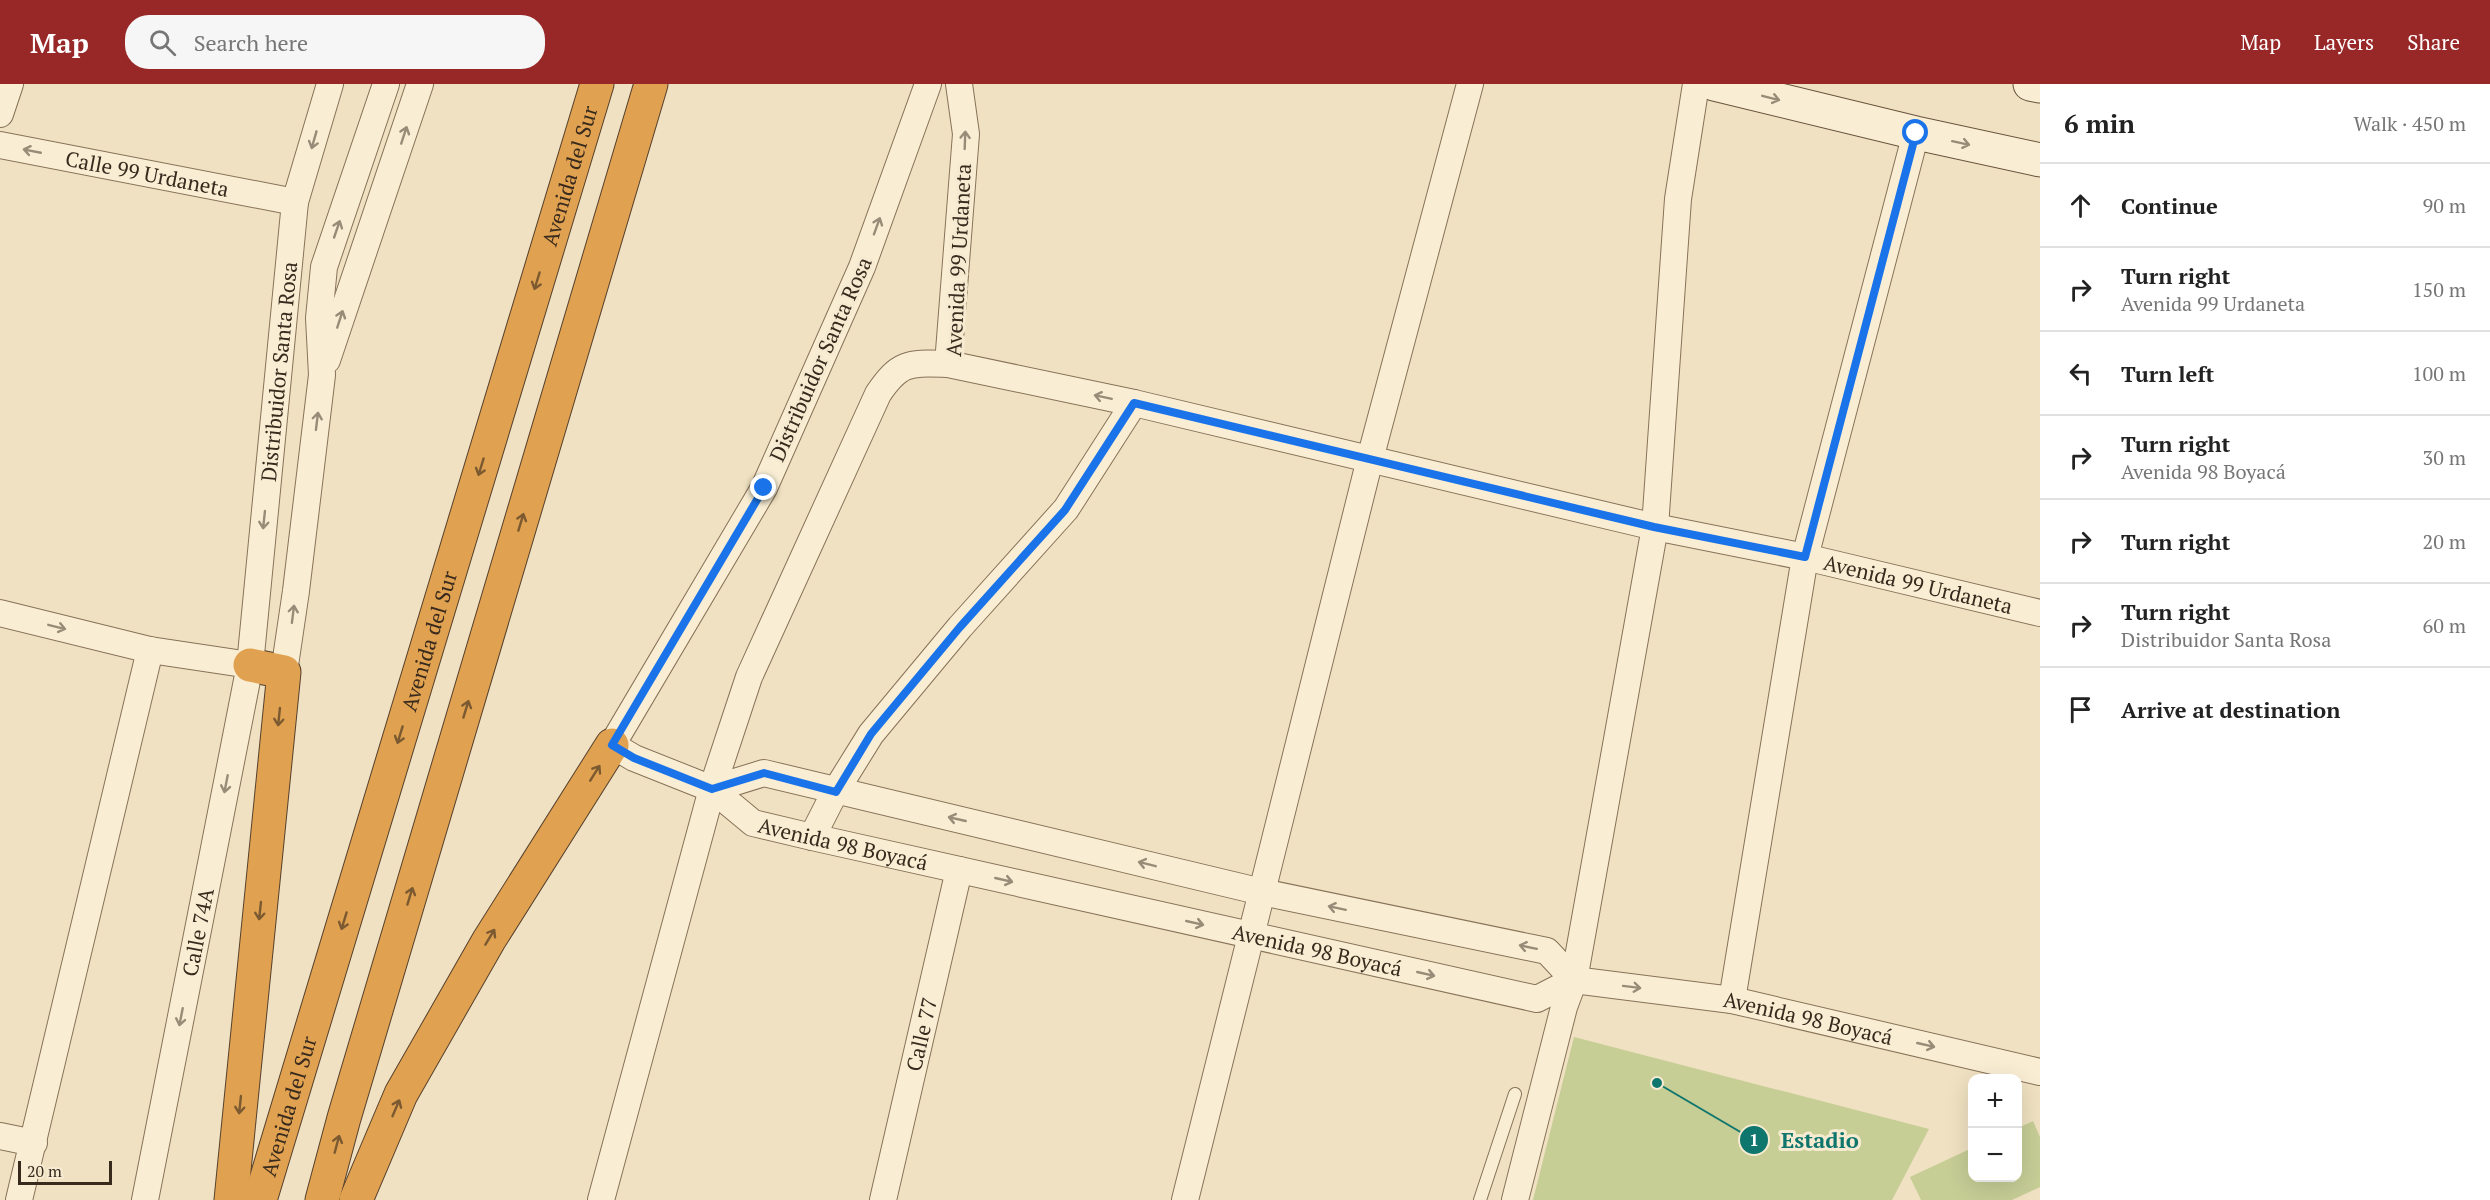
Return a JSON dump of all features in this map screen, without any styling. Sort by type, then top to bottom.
[{"type":"highway","name":"Avenida del Sur","points":[[260,1200],[597,84]]},
{"type":"highway","points":[[322,1200],[651,84]]},
{"type":"highway","points":[[231,1200],[284,672],[250,665]]},
{"type":"highway","points":[[356,1200],[401,1094],[424,1053],[489,940],[612,745]]},
{"type":"street","points":[[0,114],[10,84]]},
{"type":"street","name":"Distribuidor Santa Rosa","points":[[250,665],[295,202],[330,84]]},
{"type":"street","name":"Distribuidor Santa Rosa","points":[[284,672],[322,375],[319,318],[324,267],[386,84]]},
{"type":"street","name":"Distribuidor Santa Rosa","points":[[322,375],[420,84]]},
{"type":"street","name":"Distribuidor Santa Rosa","points":[[612,745],[764,488],[862,267],[928,84]]},
{"type":"street","name":"Avenida 99 Urdaneta","points":[[959,84],[966,134],[948,364],[1134,403],[1654,527],[1805,557],[2040,613]]},
{"type":"street","points":[[1185,1200],[1370,459],[1470,84]]},
{"type":"street","points":[[1515,1200],[1563,1007],[1574,980],[1654,527],[1678,199],[1696,84]]},
{"type":"street","points":[[1714,84],[1916,133],[2040,160]]},
{"type":"street","points":[[2030,84],[2040,86]]},
{"type":"street","points":[[1732,1000],[1805,557],[1916,133]]},
{"type":"street","name":"Calle 99 Urdaneta","points":[[0,145],[295,202]]},
{"type":"street","points":[[601,1200],[712,789],[749,677],[878,394],[889,378],[901,367],[919,363],[948,364]]},
{"type":"street","points":[[812,837],[871,734],[960,627],[1065,510],[1134,403]]},
{"type":"street","points":[[0,613],[150,650],[250,665]]},
{"type":"street","points":[[19,1200],[150,650]]},
{"type":"street","name":"Calle 74A","points":[[145,1200],[250,665]]},
{"type":"street","points":[[612,745],[634,758],[712,789]]},
{"type":"street","name":"Avenida 98 Boyacá","points":[[712,789],[764,773],[1262,892],[1547,951],[1574,980]]},
{"type":"street","name":"Avenida 98 Boyacá","points":[[712,789],[753,823],[1537,999],[1574,980],[1732,1000],[2040,1072]]},
{"type":"street","name":"Calle 77","points":[[883,1200],[958,870]]},
{"type":"street","points":[[0,1136],[34,1143]]},
{"type":"lane","points":[[1480,1200],[1515,1094]]},
{"type":"green space","points":[[1574,1037],[1929,1129],[1892,1200],[1533,1200]]},
{"type":"green space","points":[[2033,1121],[2040,1137],[2040,1187],[2012,1200],[1921,1200],[1910,1177],[1968,1150],[1968,1182],[2022,1182],[2022,1126]]},
{"type":"place","name":"Estadio","points":[[1657,1083]]},
{"type":"route","points":[[764,488],[612,745],[634,758],[712,789],[764,773],[836,792],[871,734],[960,627],[1065,510],[1134,403],[1654,527],[1805,557],[1916,133]]}]
